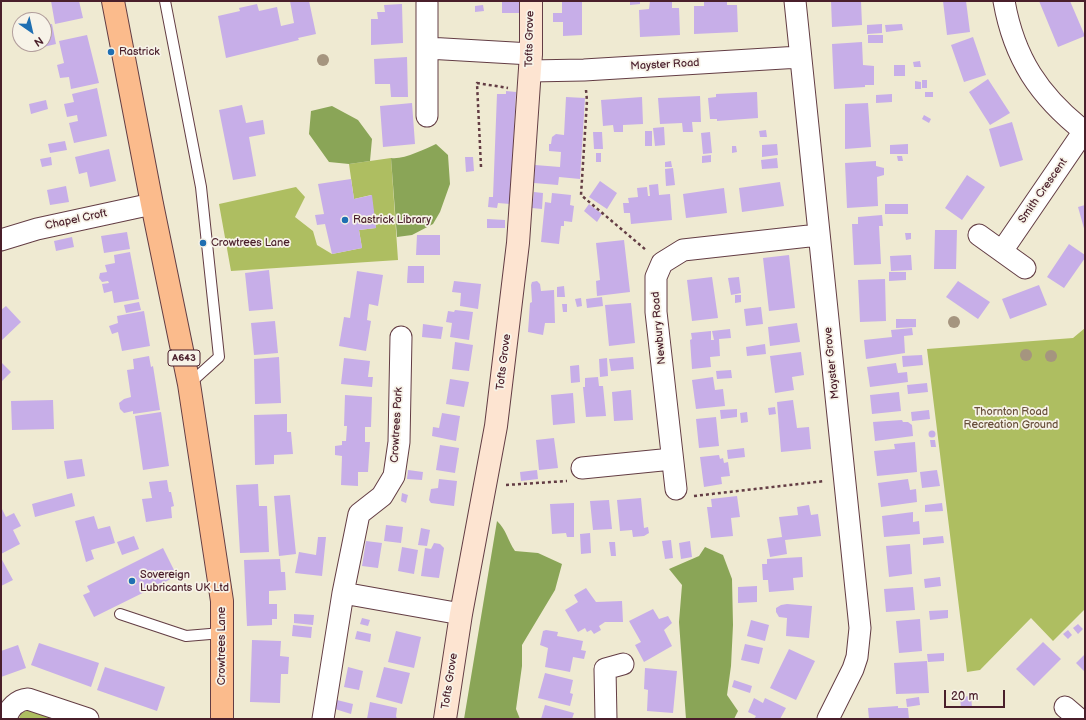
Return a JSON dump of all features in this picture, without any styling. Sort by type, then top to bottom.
[{"type":"main road","name":"Crowtrees Lane","points":[[113,1],[152,204],[189,384],[222,601],[222,719]]},
{"type":"street","name":"Tofts Grove","points":[[445,719],[461,614],[496,426],[518,243],[529,72],[531,1]]},
{"type":"street","name":"Mayster Grove","points":[[794,1],[860,628],[857,657],[853,669],[828,719]]},
{"type":"street","points":[[1004,1],[1013,40],[1028,71],[1048,98],[1085,131]]},
{"type":"street","points":[[427,3],[427,116]]},
{"type":"street","name":"Mayster Road","points":[[427,48],[529,72],[800,57]]},
{"type":"street","name":"Smith Crescent","points":[[1002,251],[1085,131]]},
{"type":"street","name":"Chapel Croft","points":[[1,240],[37,229],[152,204]]},
{"type":"street","points":[[662,263],[683,250],[818,235]]},
{"type":"street","points":[[978,235],[1025,268]]},
{"type":"street","name":"Newbury Road","points":[[662,263],[656,277],[656,312],[676,489]]},
{"type":"street","name":"Crowtrees Park","points":[[323,719],[343,593],[359,514],[382,496],[394,476],[399,442],[401,337]]},
{"type":"street","points":[[576,474],[672,459]]},
{"type":"street","points":[[343,593],[461,614]]},
{"type":"street","points":[[606,719],[605,668],[623,664]]},
{"type":"street","points":[[6,719],[11,709],[18,701],[28,699],[88,719]]},
{"type":"lane","points":[[165,1],[202,187],[219,357],[189,384]]},
{"type":"lane","points":[[120,614],[186,636],[222,633]]},
{"type":"path","points":[[481,167],[477,84],[529,72]]},
{"type":"path","points":[[586,85],[587,101],[581,195],[662,263]]},
{"type":"path","points":[[510,485],[576,474]]},
{"type":"path","points":[[676,489],[694,496],[845,478]]},
{"type":"green space","points":[[332,106],[358,120],[372,139],[370,161],[349,164],[329,162],[309,134],[311,111]]},
{"type":"green space","points":[[436,144],[448,155],[450,184],[440,212],[433,224],[412,235],[397,237],[391,158],[408,156]]},
{"type":"green space","points":[[391,158],[398,260],[231,271],[219,204],[296,187],[305,197],[295,217],[313,231],[317,245],[332,254],[362,248],[359,230],[376,228],[371,195],[354,199],[349,164]]},
{"type":"green space","name":"Thornton Road Recreation Ground","points":[[1085,328],[1085,609],[1053,641],[1031,618],[980,670],[967,672],[927,349],[1073,338]]},
{"type":"green space","points":[[497,521],[503,528],[515,551],[538,553],[562,564],[555,590],[522,645],[522,666],[516,709],[520,719],[464,719]]},
{"type":"green space","points":[[705,547],[723,555],[732,579],[733,625],[731,666],[727,695],[738,711],[734,719],[686,719],[679,622],[682,585],[669,569],[699,556]]},
{"type":"green space","points":[[31,710],[63,719],[19,719],[23,712]]},
{"type":"building","points":[[51,1],[79,1],[83,18],[55,24]]},
{"type":"building","points":[[290,1],[309,1],[316,34],[298,38],[299,40],[226,58],[218,16],[240,11],[239,8],[257,4],[259,11],[277,7],[281,26],[294,23]]},
{"type":"building","points":[[502,1],[522,1],[522,13],[502,13]]},
{"type":"building","points":[[562,1],[582,1],[582,35],[563,36],[563,22],[553,22],[553,13],[562,13]]},
{"type":"building","points":[[630,1],[640,1],[640,4],[630,5]]},
{"type":"building","points":[[650,1],[672,1],[672,8],[679,8],[680,35],[640,37],[639,10],[649,9]]},
{"type":"building","points":[[704,1],[727,1],[727,5],[737,5],[738,32],[694,34],[694,6],[704,6]]},
{"type":"building","points":[[831,1],[861,1],[862,25],[832,27]]},
{"type":"building","points":[[943,1],[966,1],[970,32],[947,35]]},
{"type":"building","points":[[1039,1],[1070,1],[1085,36],[1058,47]]},
{"type":"building","points":[[402,4],[403,43],[371,45],[371,19],[378,19],[377,12],[385,12],[384,5]]},
{"type":"building","points":[[483,5],[484,11],[475,12],[475,6]]},
{"type":"building","points":[[52,24],[56,44],[52,45]]},
{"type":"building","points":[[882,24],[882,33],[867,34],[867,25]]},
{"type":"building","points":[[902,24],[903,30],[886,32],[885,25]]},
{"type":"building","points":[[87,35],[99,83],[71,89],[69,77],[60,78],[57,65],[64,63],[59,41]]},
{"type":"building","points":[[868,35],[883,35],[883,43],[868,43]]},
{"type":"building","points":[[973,37],[986,75],[964,82],[951,45]]},
{"type":"building","points":[[862,42],[863,65],[874,66],[874,85],[834,89],[832,44]]},
{"type":"building","points":[[407,57],[408,97],[391,97],[390,84],[375,84],[374,59]]},
{"type":"building","points":[[920,61],[921,67],[914,67],[913,62]]},
{"type":"building","points":[[894,65],[905,65],[905,76],[894,76]]},
{"type":"building","points":[[988,79],[1010,113],[990,125],[969,92]]},
{"type":"building","points":[[922,80],[927,80],[927,88],[922,88]]},
{"type":"building","points":[[915,81],[921,82],[921,89],[915,89]]},
{"type":"building","points":[[97,88],[107,136],[74,143],[69,123],[78,121],[77,115],[67,117],[64,104],[74,102],[72,94]]},
{"type":"building","points":[[506,91],[516,92],[510,204],[498,203],[497,208],[488,207],[489,197],[493,197],[497,94],[506,94]]},
{"type":"building","points":[[757,92],[758,118],[717,121],[717,119],[710,119],[708,98],[716,97],[716,94]]},
{"type":"building","points":[[925,92],[933,92],[933,97],[925,97]]},
{"type":"building","points":[[892,94],[892,102],[876,103],[876,95]]},
{"type":"building","points":[[700,96],[701,122],[692,122],[693,132],[683,132],[682,123],[660,124],[658,98]]},
{"type":"building","points":[[566,97],[585,98],[580,179],[559,177],[558,185],[534,183],[535,165],[560,167],[561,152],[549,151],[549,144],[551,144],[552,137],[556,134],[564,135]]},
{"type":"building","points":[[642,97],[643,124],[623,125],[623,132],[614,132],[613,125],[603,126],[601,100]]},
{"type":"building","points":[[46,100],[48,109],[31,114],[29,104]]},
{"type":"building","points":[[412,103],[415,144],[383,147],[380,106]]},
{"type":"building","points":[[868,103],[871,147],[845,149],[845,104]]},
{"type":"building","points":[[242,105],[246,123],[263,120],[265,134],[249,137],[256,176],[233,180],[219,110]]},
{"type":"building","points":[[924,115],[931,119],[929,123],[922,119]]},
{"type":"building","points":[[1012,122],[1023,160],[1000,167],[989,129]]},
{"type":"building","points":[[664,127],[665,145],[655,146],[653,128]]},
{"type":"building","points":[[766,130],[767,137],[760,137],[759,131]]},
{"type":"building","points":[[645,131],[652,131],[652,146],[645,146]]},
{"type":"building","points":[[593,132],[602,132],[603,149],[594,149]]},
{"type":"building","points":[[710,132],[712,153],[703,154],[701,133]]},
{"type":"building","points":[[65,141],[67,150],[50,153],[48,144]]},
{"type":"building","points":[[777,144],[778,155],[762,157],[762,145]]},
{"type":"building","points":[[908,144],[908,154],[890,154],[890,145]]},
{"type":"building","points":[[732,146],[736,146],[737,152],[732,153]]},
{"type":"building","points":[[109,149],[116,181],[90,187],[87,172],[79,174],[75,157]]},
{"type":"building","points":[[596,153],[601,153],[601,162],[596,162]]},
{"type":"building","points":[[711,155],[711,162],[702,163],[702,156]]},
{"type":"building","points":[[897,156],[902,156],[903,161],[898,161]]},
{"type":"building","points":[[51,157],[52,165],[42,167],[40,159]]},
{"type":"building","points":[[465,157],[473,157],[474,171],[466,172]]},
{"type":"building","points":[[777,158],[778,168],[762,169],[761,160]]},
{"type":"building","points":[[671,161],[672,167],[665,167],[665,162]]},
{"type":"building","points":[[876,161],[876,166],[884,168],[884,175],[877,177],[878,206],[847,208],[845,163]]},
{"type":"building","points":[[673,168],[675,185],[666,186],[665,169]]},
{"type":"building","points":[[967,175],[985,187],[962,220],[945,208]]},
{"type":"building","name":"Rastrick Library","points":[[351,179],[354,199],[372,195],[376,228],[359,230],[362,248],[332,254],[325,224],[317,225],[315,215],[324,214],[318,184]]},
{"type":"building","points":[[600,181],[617,193],[607,209],[589,197]]},
{"type":"building","points":[[780,182],[784,206],[742,212],[739,188]]},
{"type":"building","points":[[658,184],[659,195],[670,194],[672,220],[631,224],[630,213],[624,213],[623,203],[629,203],[628,198],[638,197],[637,188],[647,187],[648,196],[650,196],[649,185]]},
{"type":"building","points":[[66,186],[69,202],[50,205],[47,190]]},
{"type":"building","points":[[724,188],[727,213],[686,218],[683,194]]},
{"type":"building","points":[[534,192],[543,193],[542,209],[532,208]]},
{"type":"building","points":[[552,193],[571,195],[570,205],[574,206],[572,222],[564,221],[564,226],[561,226],[559,244],[541,242],[545,202],[551,203]]},
{"type":"building","points":[[589,204],[602,214],[597,222],[584,211]]},
{"type":"building","points":[[885,204],[908,204],[908,214],[885,214]]},
{"type":"building","points":[[1085,205],[1085,232],[1078,207]]},
{"type":"building","points":[[882,215],[883,226],[879,226],[881,264],[854,265],[852,224],[858,224],[858,217]]},
{"type":"building","points":[[487,219],[505,220],[505,228],[487,228]]},
{"type":"building","points":[[935,230],[957,230],[956,269],[934,269]]},
{"type":"building","points":[[127,232],[130,249],[104,253],[101,236]]},
{"type":"building","points":[[905,233],[911,233],[911,239],[906,240]]},
{"type":"building","points":[[417,235],[440,235],[440,255],[416,255]]},
{"type":"building","points":[[72,237],[74,247],[56,251],[54,241]]},
{"type":"building","points":[[624,240],[630,292],[597,296],[596,281],[600,280],[596,243]]},
{"type":"building","points":[[1069,244],[1085,255],[1085,258],[1064,288],[1047,277]]},
{"type":"building","points":[[130,252],[139,299],[114,303],[112,291],[104,293],[102,284],[109,283],[108,281],[102,282],[99,278],[100,273],[107,272],[105,265],[115,263],[114,255]]},
{"type":"building","points":[[789,255],[795,308],[769,311],[763,258]]},
{"type":"building","points":[[911,255],[912,270],[891,271],[890,256]]},
{"type":"building","points":[[408,266],[424,266],[424,283],[407,283]]},
{"type":"building","points":[[269,270],[273,309],[249,311],[245,273]]},
{"type":"building","points":[[357,271],[383,275],[378,306],[369,304],[367,320],[371,321],[366,351],[339,346],[344,317],[350,318]]},
{"type":"building","points":[[889,272],[906,272],[906,280],[889,281]]},
{"type":"building","points":[[712,277],[718,318],[692,321],[687,280]]},
{"type":"building","points":[[739,277],[741,293],[731,295],[728,278]]},
{"type":"building","points":[[885,279],[886,321],[860,322],[858,280]]},
{"type":"building","points":[[454,281],[481,284],[478,309],[460,306],[461,293],[452,292]]},
{"type":"building","points":[[537,281],[540,284],[541,291],[554,290],[555,323],[545,323],[543,335],[528,332],[530,303],[532,302],[531,285],[532,282]]},
{"type":"building","points":[[958,281],[990,302],[978,319],[946,297]]},
{"type":"building","points":[[1039,285],[1047,305],[1010,319],[1002,299]]},
{"type":"building","points":[[564,286],[565,297],[557,297],[557,287]]},
{"type":"building","points":[[735,295],[741,295],[741,302],[735,303]]},
{"type":"building","points":[[602,297],[603,306],[587,308],[586,299]]},
{"type":"building","points":[[581,298],[582,306],[577,307],[575,299]]},
{"type":"building","points":[[139,302],[141,310],[126,313],[124,305]]},
{"type":"building","points":[[631,303],[635,343],[609,346],[605,305]]},
{"type":"building","points":[[562,304],[567,304],[567,312],[563,312]]},
{"type":"building","points":[[6,306],[21,322],[1,341],[1,310]]},
{"type":"building","points":[[761,307],[763,324],[746,326],[744,309]]},
{"type":"building","points":[[455,310],[473,312],[469,340],[450,337],[452,323],[446,322],[448,311],[454,312]]},
{"type":"building","points":[[144,311],[150,346],[122,351],[118,332],[112,334],[109,326],[118,323],[117,316]]},
{"type":"building","points":[[896,319],[916,319],[916,327],[896,328]]},
{"type":"building","points":[[275,321],[278,353],[254,355],[251,323]]},
{"type":"building","points":[[797,323],[800,342],[770,346],[768,327]]},
{"type":"building","points":[[423,324],[443,327],[441,339],[422,337]]},
{"type":"building","points":[[912,328],[913,335],[904,336],[905,353],[866,359],[864,340],[892,337],[891,330]]},
{"type":"building","points":[[730,329],[731,338],[719,339],[720,356],[710,357],[711,367],[692,369],[691,333],[711,331],[711,340],[714,340],[712,331]]},
{"type":"building","points":[[455,342],[473,345],[469,371],[452,369]]},
{"type":"building","points":[[765,344],[766,354],[747,356],[746,347]]},
{"type":"building","points":[[801,352],[804,375],[792,377],[794,390],[775,393],[770,356]]},
{"type":"building","points":[[922,355],[923,365],[903,367],[902,356]]},
{"type":"building","points":[[149,356],[151,367],[153,366],[160,410],[133,414],[133,411],[124,413],[120,409],[119,403],[124,399],[131,397],[127,370],[134,369],[133,359]]},
{"type":"building","points":[[279,357],[281,403],[255,404],[254,359]]},
{"type":"building","points":[[633,357],[634,369],[611,371],[609,359]]},
{"type":"building","points":[[344,358],[370,361],[368,377],[373,377],[372,387],[341,384]]},
{"type":"building","points":[[607,358],[608,376],[600,377],[599,359]]},
{"type":"building","points":[[1,362],[11,372],[1,382]]},
{"type":"building","points":[[896,363],[898,373],[907,372],[908,382],[870,387],[867,367]]},
{"type":"building","points":[[579,365],[580,382],[571,383],[570,366]]},
{"type":"building","points":[[731,370],[732,378],[717,379],[716,371]]},
{"type":"building","points":[[598,377],[599,386],[603,386],[606,416],[586,417],[583,387],[585,387],[585,378]]},
{"type":"building","points":[[713,377],[715,390],[723,389],[725,406],[696,409],[692,380]]},
{"type":"building","points":[[450,379],[469,382],[464,407],[446,404]]},
{"type":"building","points":[[927,383],[928,392],[908,394],[907,385]]},
{"type":"building","points":[[631,390],[633,420],[614,421],[612,392]]},
{"type":"building","points":[[899,392],[901,411],[872,414],[870,395]]},
{"type":"building","points":[[573,393],[575,423],[553,425],[551,395]]},
{"type":"building","points":[[345,395],[372,397],[371,427],[365,427],[365,442],[370,442],[368,472],[358,472],[358,486],[341,485],[342,456],[335,455],[335,446],[342,445],[342,441],[346,441],[347,426],[344,426]]},
{"type":"building","points":[[53,400],[54,429],[12,430],[11,401]]},
{"type":"building","points":[[793,400],[797,428],[809,427],[811,449],[781,452],[777,402]]},
{"type":"building","points":[[775,407],[776,414],[769,415],[768,408]]},
{"type":"building","points":[[737,409],[737,417],[721,419],[720,410]]},
{"type":"building","points":[[929,410],[930,419],[912,421],[911,412]]},
{"type":"building","points":[[161,412],[169,466],[143,470],[135,416]]},
{"type":"building","points":[[747,412],[748,422],[741,423],[740,413]]},
{"type":"building","points":[[442,413],[460,416],[456,441],[432,436],[433,427],[439,428]]},
{"type":"building","points":[[287,414],[287,432],[291,432],[293,454],[274,455],[274,464],[255,465],[254,415]]},
{"type":"building","points":[[716,417],[719,446],[699,448],[696,419]]},
{"type":"building","points":[[902,420],[903,422],[908,422],[912,425],[913,436],[875,441],[873,422]]},
{"type":"building","points":[[932,430],[935,431],[935,437],[932,438],[929,437],[928,434],[929,431]]},
{"type":"building","points":[[554,438],[558,468],[539,470],[536,440]]},
{"type":"building","points":[[930,440],[935,440],[936,447],[931,447]]},
{"type":"building","points":[[915,442],[917,472],[877,476],[874,451],[895,449],[894,444]]},
{"type":"building","points":[[440,445],[459,448],[455,473],[436,470]]},
{"type":"building","points":[[744,448],[745,457],[728,459],[727,450]]},
{"type":"building","points":[[719,455],[720,459],[723,458],[724,463],[728,462],[730,476],[721,477],[722,484],[704,487],[700,457]]},
{"type":"building","points":[[82,459],[85,476],[67,479],[64,461]]},
{"type":"building","points":[[408,470],[423,472],[422,480],[407,479]]},
{"type":"building","points":[[537,470],[538,479],[521,481],[520,472]]},
{"type":"building","points":[[937,470],[940,486],[922,488],[920,472]]},
{"type":"building","points":[[439,479],[457,481],[454,506],[431,503],[429,500],[431,489],[438,488]]},
{"type":"building","points":[[908,479],[910,490],[916,489],[917,502],[881,507],[878,483]]},
{"type":"building","points":[[167,480],[174,506],[171,507],[172,518],[146,522],[142,499],[152,498],[149,482]]},
{"type":"building","points":[[258,484],[259,506],[267,506],[269,552],[240,553],[236,485]]},
{"type":"building","points":[[72,493],[75,506],[35,517],[32,504]]},
{"type":"building","points":[[402,493],[408,495],[406,503],[401,501]]},
{"type":"building","points":[[290,495],[296,554],[279,556],[274,496]]},
{"type":"building","points":[[737,496],[740,517],[731,518],[733,536],[711,538],[707,507],[712,507],[711,499]]},
{"type":"building","points":[[641,498],[644,528],[648,527],[649,533],[644,536],[633,537],[632,530],[620,531],[617,500]]},
{"type":"building","points":[[609,500],[612,529],[593,530],[590,501]]},
{"type":"building","points":[[574,503],[574,537],[567,537],[566,533],[552,534],[550,504]]},
{"type":"building","points":[[942,503],[943,511],[925,512],[925,505]]},
{"type":"building","points":[[809,505],[811,515],[818,514],[821,536],[785,540],[787,554],[770,557],[767,539],[782,537],[779,517],[798,515],[797,507]]},
{"type":"building","points":[[1,507],[6,517],[14,513],[21,526],[13,530],[20,544],[1,554]]},
{"type":"building","points":[[913,512],[913,522],[919,521],[920,534],[884,537],[882,516]]},
{"type":"building","points":[[94,516],[98,529],[110,526],[115,543],[91,550],[94,559],[86,562],[75,521]]},
{"type":"building","points":[[386,525],[403,527],[401,543],[384,541]]},
{"type":"building","points":[[421,528],[430,530],[427,546],[418,545]]},
{"type":"building","points":[[590,533],[591,553],[581,554],[580,534]]},
{"type":"building","points":[[134,536],[139,549],[122,555],[117,542]]},
{"type":"building","points":[[943,536],[944,543],[923,545],[923,538]]},
{"type":"building","points":[[318,537],[326,537],[322,576],[295,573],[299,552],[316,555]]},
{"type":"building","points":[[671,540],[673,558],[665,559],[662,541]]},
{"type":"building","points":[[366,541],[382,543],[378,568],[362,566]]},
{"type":"building","points":[[690,541],[692,557],[681,559],[679,543]]},
{"type":"building","points":[[609,542],[615,542],[616,556],[611,556]]},
{"type":"building","points":[[434,543],[440,544],[444,548],[439,578],[421,576],[425,548],[431,549]]},
{"type":"building","points":[[910,544],[912,574],[889,577],[886,546]]},
{"type":"building","points":[[402,547],[418,550],[414,574],[398,571]]},
{"type":"building","name":"Sovereign Lubricants UK Ltd","points":[[163,548],[177,576],[94,617],[83,595],[90,592],[87,586]]},
{"type":"building","points":[[802,557],[803,577],[793,578],[794,590],[769,592],[768,580],[763,580],[762,564],[767,564],[767,559]]},
{"type":"building","points":[[1,558],[13,580],[1,586]]},
{"type":"building","points":[[280,559],[281,572],[285,572],[286,590],[269,591],[269,604],[277,604],[277,619],[272,619],[272,625],[247,626],[244,560]]},
{"type":"building","points":[[940,577],[941,586],[925,588],[924,579]]},
{"type":"building","points":[[757,586],[757,602],[738,603],[738,587]]},
{"type":"building","points":[[913,587],[915,610],[886,612],[884,589]]},
{"type":"building","points":[[586,588],[596,602],[622,601],[623,622],[605,622],[599,626],[601,630],[594,634],[591,630],[587,632],[585,628],[578,632],[565,610],[578,602],[574,595]]},
{"type":"building","points":[[787,604],[812,606],[809,638],[786,636],[787,618],[779,617],[776,612],[776,608]]},
{"type":"building","points":[[653,609],[659,619],[668,616],[672,623],[664,630],[672,646],[644,662],[635,645],[641,642],[629,621]]},
{"type":"building","points":[[948,610],[948,618],[930,620],[929,611]]},
{"type":"building","points":[[294,614],[314,615],[313,625],[294,623]]},
{"type":"building","points":[[362,618],[370,620],[368,626],[360,624]]},
{"type":"building","points":[[920,619],[922,651],[899,653],[896,621]]},
{"type":"building","points":[[751,620],[769,625],[765,641],[747,636]]},
{"type":"building","points":[[1078,624],[1083,629],[1078,634],[1073,628]]},
{"type":"building","points":[[293,625],[312,627],[311,638],[292,636]]},
{"type":"building","points":[[1068,630],[1072,635],[1068,639],[1063,634]]},
{"type":"building","points":[[357,631],[371,634],[370,642],[355,639]]},
{"type":"building","points":[[396,631],[421,637],[414,668],[388,662]]},
{"type":"building","points":[[543,631],[558,632],[557,636],[583,641],[581,650],[586,651],[584,659],[573,657],[570,672],[545,667],[548,648],[540,645]]},
{"type":"building","points":[[252,640],[281,641],[280,656],[289,657],[288,674],[281,674],[280,703],[250,702]]},
{"type":"building","points":[[1043,642],[1061,659],[1034,686],[1016,669]]},
{"type":"building","points":[[39,643],[99,663],[91,687],[31,665]]},
{"type":"building","points":[[745,644],[763,648],[759,664],[741,660]]},
{"type":"building","points":[[18,645],[26,668],[1,677],[1,651]]},
{"type":"building","points":[[789,649],[815,661],[796,700],[770,688]]},
{"type":"building","points":[[944,653],[944,661],[928,662],[927,654]]},
{"type":"building","points":[[1085,654],[1085,672],[1076,663]]},
{"type":"building","points":[[927,661],[929,693],[896,694],[894,663]]},
{"type":"building","points":[[105,667],[165,687],[157,711],[97,690]]},
{"type":"building","points":[[348,667],[363,671],[359,690],[344,687]]},
{"type":"building","points":[[384,667],[410,673],[402,704],[376,697]]},
{"type":"building","points":[[645,668],[677,671],[673,713],[647,711],[648,690],[644,689]]},
{"type":"building","points":[[545,673],[573,680],[570,693],[573,694],[570,706],[538,698]]},
{"type":"building","points":[[734,680],[752,686],[750,693],[732,687]]},
{"type":"building","points":[[971,696],[972,707],[961,708],[960,697]]},
{"type":"building","points":[[919,697],[920,705],[907,707],[906,699]]},
{"type":"building","points":[[754,698],[763,703],[765,698],[786,708],[780,719],[754,719],[756,716],[748,712]]},
{"type":"building","points":[[337,700],[353,704],[351,714],[335,709]]},
{"type":"building","points":[[370,702],[397,708],[397,719],[367,719]]},
{"type":"building","points":[[545,705],[574,713],[572,719],[541,719]]},
{"type":"building","points":[[898,706],[898,708],[908,708],[909,719],[869,719],[868,708]]},
{"type":"place","name":"Rastrick","points":[[111,52]]},
{"type":"place","name":"Rastrick Library","points":[[345,220]]},
{"type":"place","name":"Crowtrees Lane","points":[[203,243]]},
{"type":"place","name":"Sovereign Lubricants UK Ltd","points":[[132,581]]}]
